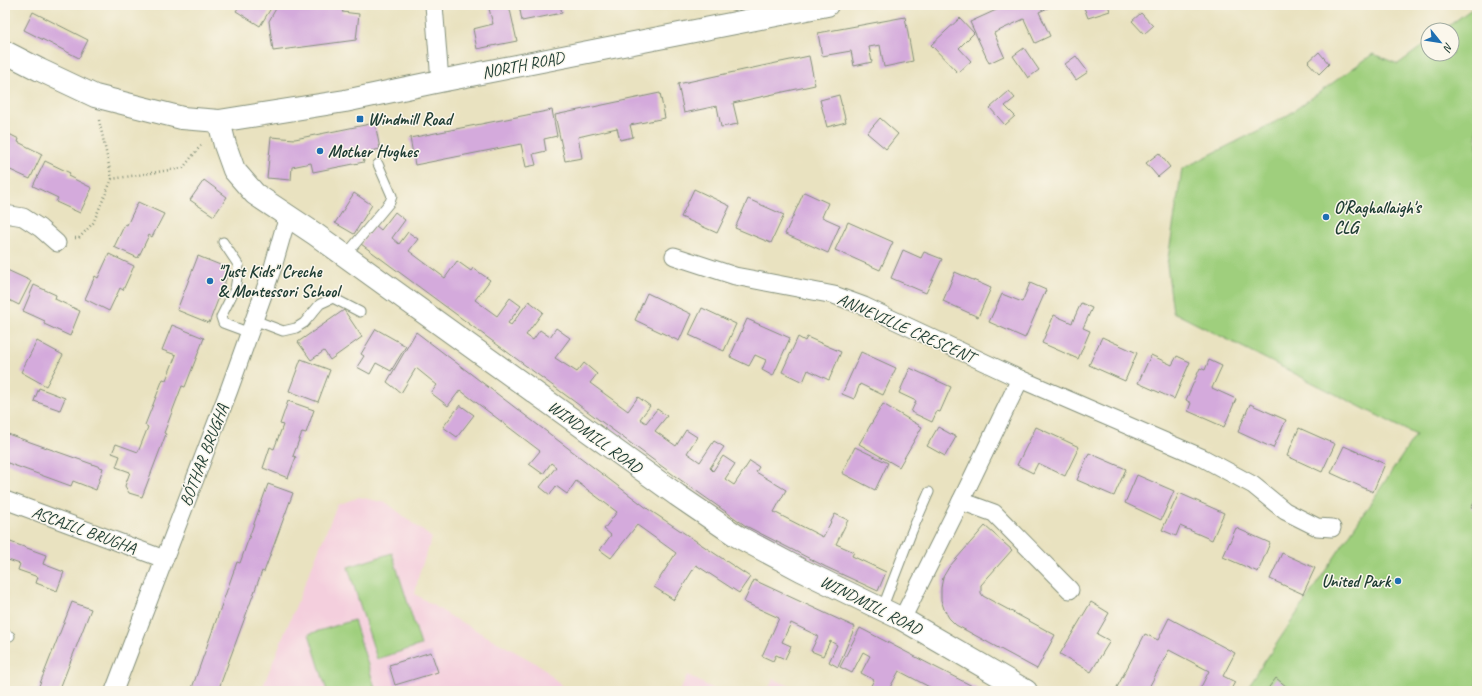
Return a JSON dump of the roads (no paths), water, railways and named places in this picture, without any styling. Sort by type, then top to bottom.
[{"type":"street","points":[[434,5],[440,81]]},
{"type":"street","name":"NORTH ROAD","points":[[5,52],[95,96],[182,118],[219,121],[345,101],[827,5]]},
{"type":"street","name":"WINDMILL ROAD","points":[[219,121],[225,146],[234,170],[256,194],[345,256],[676,495],[731,532],[801,570],[902,619],[1026,691]]},
{"type":"street","points":[[5,214],[23,217],[40,228],[57,243]]},
{"type":"street","name":"BÓTHAR BRUGHA","points":[[114,691],[252,327],[289,216]]},
{"type":"street","name":"ANNEVILLE CRESCENT","points":[[674,256],[736,276],[834,295],[864,306],[1020,379],[1203,458],[1253,485],[1285,511],[1317,527],[1332,528]]},
{"type":"street","points":[[902,619],[1020,379]]},
{"type":"street","name":"ASCAILL BRUGHA","points":[[5,500],[164,559]]},
{"type":"street","points":[[961,501],[994,513],[1070,590]]},
{"type":"lane","points":[[345,256],[390,202],[392,196],[378,164]]},
{"type":"lane","points":[[223,242],[239,266],[235,289],[221,317],[223,323],[283,331],[296,328],[304,323],[320,304],[333,298],[360,312]]},
{"type":"lane","points":[[882,609],[912,531],[930,492]]},
{"type":"place","name":"Windmill Road","points":[[360,119]]},
{"type":"place","name":"Mother Hughes","points":[[320,151]]},
{"type":"place","name":"O'Raghallaigh's CLG","points":[[1326,217]]},
{"type":"place","name":"\"Just Kids\" Creche & Montessori School","points":[[210,281]]},
{"type":"place","name":"United Park","points":[[1398,581]]}]
